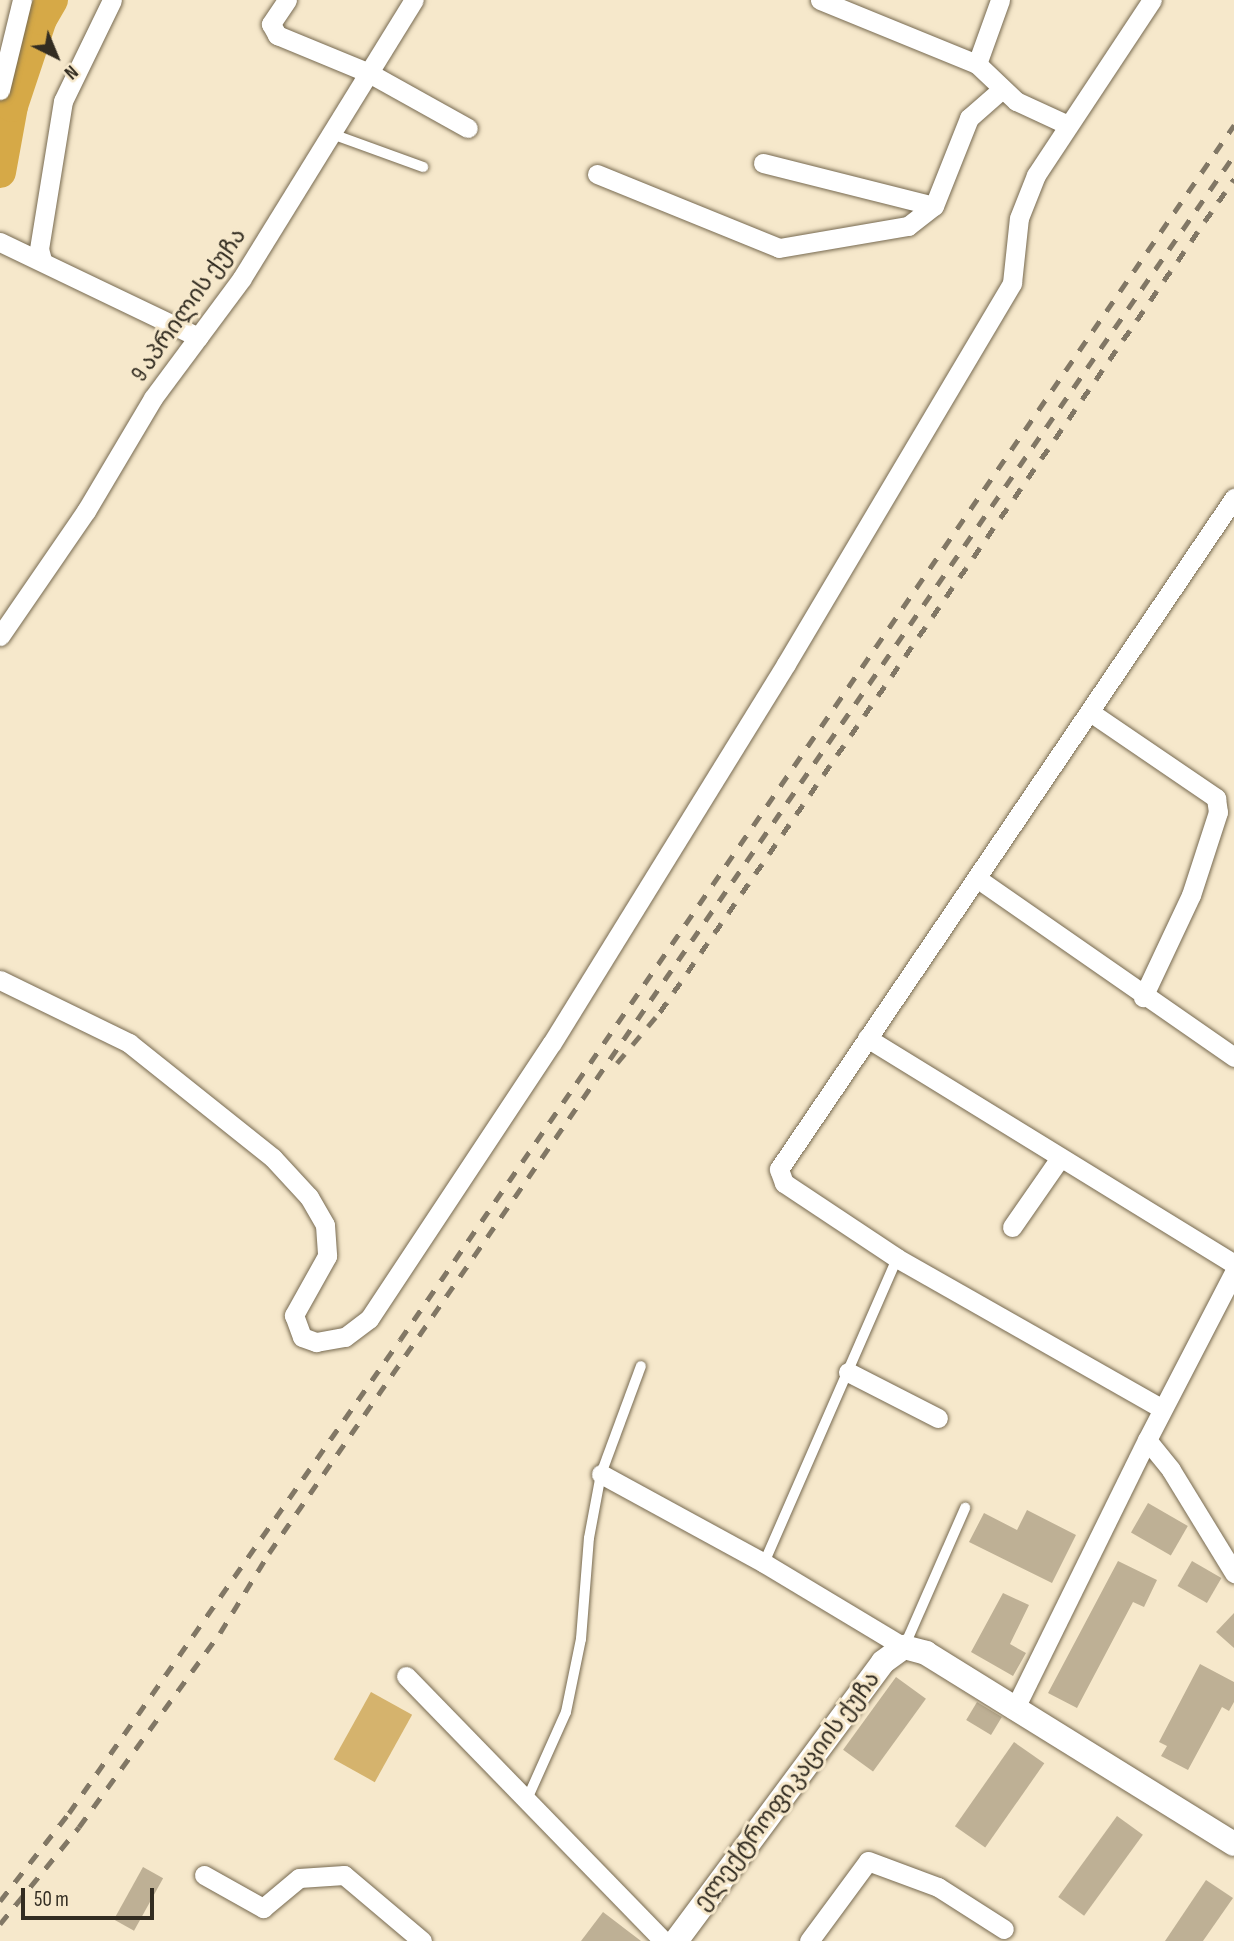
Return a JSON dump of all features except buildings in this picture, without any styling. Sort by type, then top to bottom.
[{"type":"street","points":[[0,90],[22,0]]},
{"type":"street","points":[[36,258],[63,101],[112,0]]},
{"type":"street","points":[[287,0],[271,24],[277,35],[369,73],[468,128]]},
{"type":"street","name":"9 აპრილის ქუჩა","points":[[0,636],[86,511],[153,398],[242,278],[414,0]]},
{"type":"street","points":[[977,64],[1000,0]]},
{"type":"street","points":[[0,980],[129,1043],[273,1158],[309,1196],[325,1224],[327,1256],[294,1315],[302,1337],[316,1342],[345,1337],[369,1319],[552,1044],[786,664],[1012,283],[1026,196],[1068,125],[1152,0]]},
{"type":"street","points":[[824,1],[977,64],[1001,90],[1068,125]]},
{"type":"street","points":[[597,174],[779,248],[908,226],[934,206],[970,118],[1001,90]]},
{"type":"street","points":[[763,163],[934,206]]},
{"type":"street","points":[[0,242],[198,337]]},
{"type":"street","points":[[1161,1409],[897,1258],[779,1177],[779,1168],[978,879],[1234,498]]},
{"type":"street","points":[[1090,712],[1216,798],[1218,811],[1191,895],[1143,997]]},
{"type":"street","points":[[978,879],[1143,997],[1234,1057]]},
{"type":"street","points":[[867,1038],[1234,1264]]},
{"type":"street","points":[[1012,1227],[1060,1157]]},
{"type":"street","points":[[1014,1710],[1161,1409],[1234,1272]]},
{"type":"street","points":[[848,1371],[938,1418]]},
{"type":"street","points":[[1147,1440],[1171,1470],[1234,1573]]},
{"type":"street","points":[[601,1474],[764,1563],[904,1647],[926,1653],[1234,1844]]},
{"type":"street","name":"ელექტროფიკაციის ქუჩა","points":[[676,1941],[883,1662],[904,1647]]},
{"type":"street","points":[[406,1676],[528,1797],[664,1941]]},
{"type":"street","points":[[809,1941],[868,1861],[938,1887],[1004,1929]]},
{"type":"street","points":[[204,1875],[263,1908],[299,1878],[344,1875],[422,1941]]},
{"type":"lane","points":[[332,134],[424,167]]},
{"type":"lane","points":[[764,1563],[897,1258]]},
{"type":"lane","points":[[528,1797],[566,1712],[581,1639],[589,1538],[601,1474],[641,1366]]},
{"type":"lane","points":[[904,1647],[965,1508]]},
{"type":"shaded area","points":[[371,1692],[412,1715],[375,1782],[334,1759]]},
{"type":"waterway","points":[[0,172],[12,106],[41,19],[52,0]]},
{"type":"railway","points":[[0,1901],[69,1813],[400,1340],[1234,125]]},
{"type":"railway","points":[[0,1924],[79,1827],[220,1633],[269,1553],[1234,155]]},
{"type":"railway","points":[[617,1063],[660,1012],[1234,179]]}]
